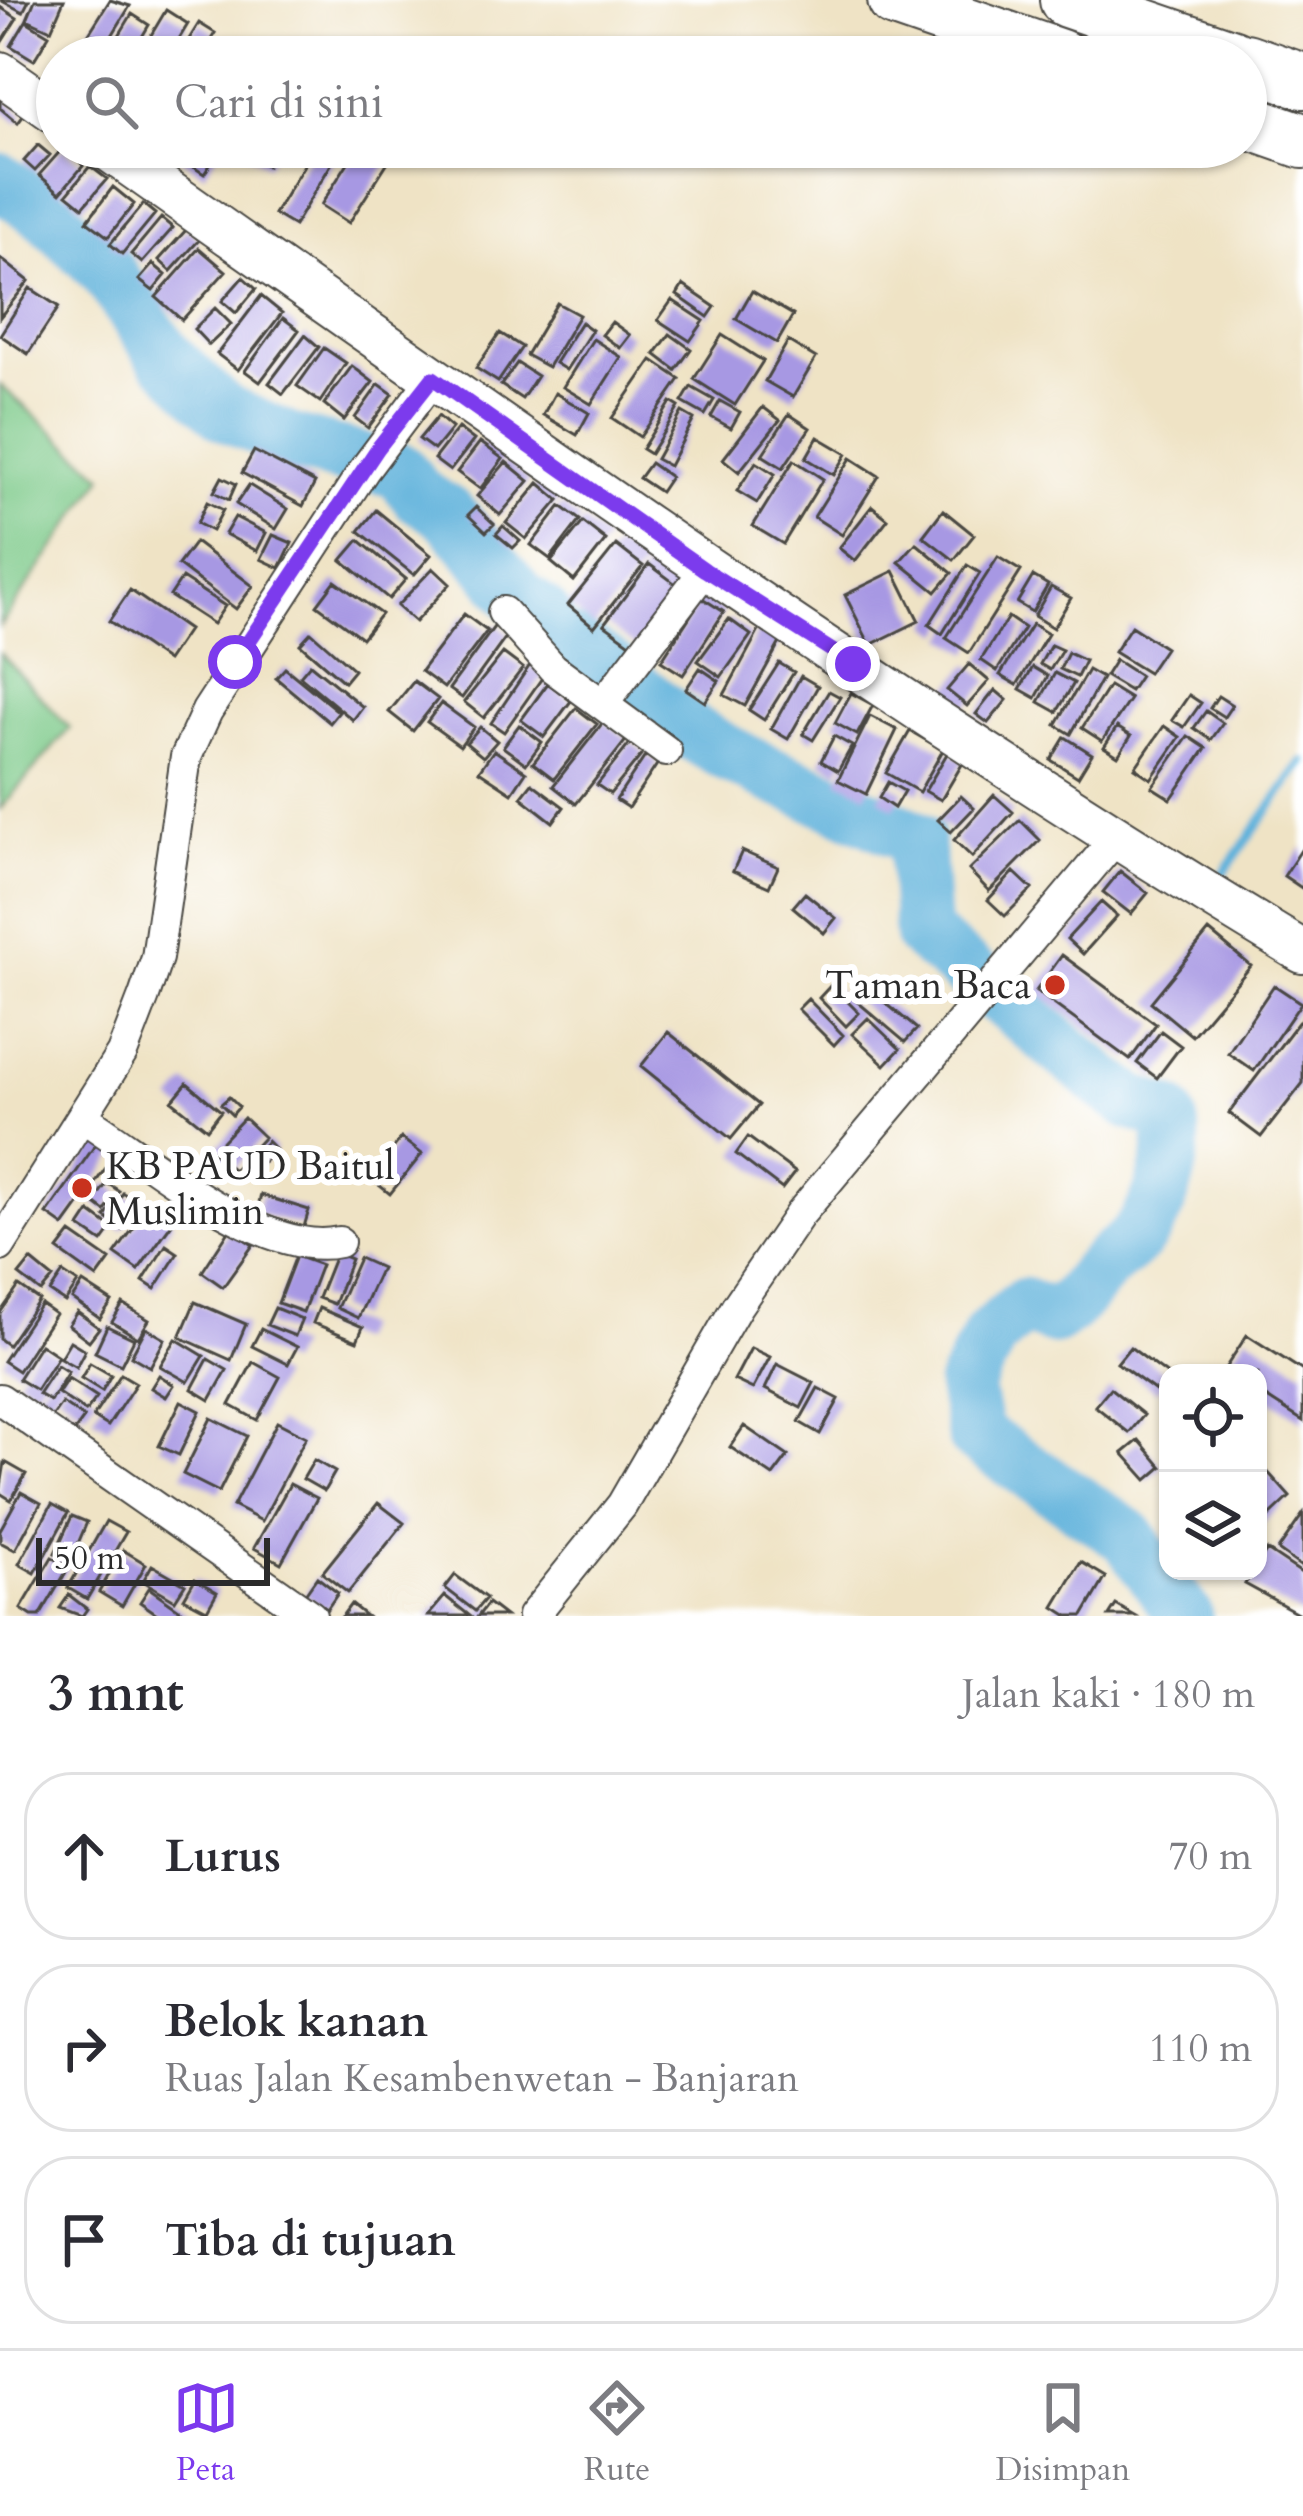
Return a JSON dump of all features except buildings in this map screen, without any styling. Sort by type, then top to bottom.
[{"type":"highway","points":[[895,0],[999,36]]},
{"type":"highway","points":[[1067,0],[1172,36]]},
{"type":"highway","points":[[1267,69],[1303,81]]},
{"type":"highway","points":[[1267,128],[1303,141]]},
{"type":"main road","points":[[0,73],[36,98]]},
{"type":"main road","points":[[135,168],[705,570],[1115,839],[1303,952]]},
{"type":"street","points":[[0,1246],[122,1053],[158,958],[186,758],[235,662],[371,459],[433,378]]},
{"type":"street","points":[[614,690],[705,570]]},
{"type":"street","points":[[503,612],[553,668],[614,690],[666,752]]},
{"type":"street","points":[[533,1616],[633,1488],[767,1259],[1115,839]]},
{"type":"street","points":[[84,1118],[271,1235],[317,1247],[338,1242]]},
{"type":"street","points":[[0,1399],[311,1616]]},
{"type":"green space","points":[[0,385],[104,476],[0,626]]},
{"type":"green space","points":[[0,653],[70,728],[0,809]]},
{"type":"waterway","points":[[0,181],[48,215],[106,270],[164,355],[224,412],[288,441],[400,471],[418,495],[449,515],[519,597],[543,615],[554,637],[591,656],[717,747],[916,839],[922,934],[1107,1085],[1131,1102],[1167,1114],[1172,1144],[1166,1178],[1136,1238],[1054,1317],[1024,1306],[990,1336],[965,1385],[975,1435],[1127,1536],[1185,1616]]},
{"type":"waterway","points":[[1222,875],[1303,762]]},
{"type":"place","name":"Taman Baca","points":[[1055,985]]},
{"type":"place","name":"KB PAUD Baitul Muslimin","points":[[82,1188]]},
{"type":"route","points":[[235,662],[378,448],[433,378],[705,570],[853,664]]}]
